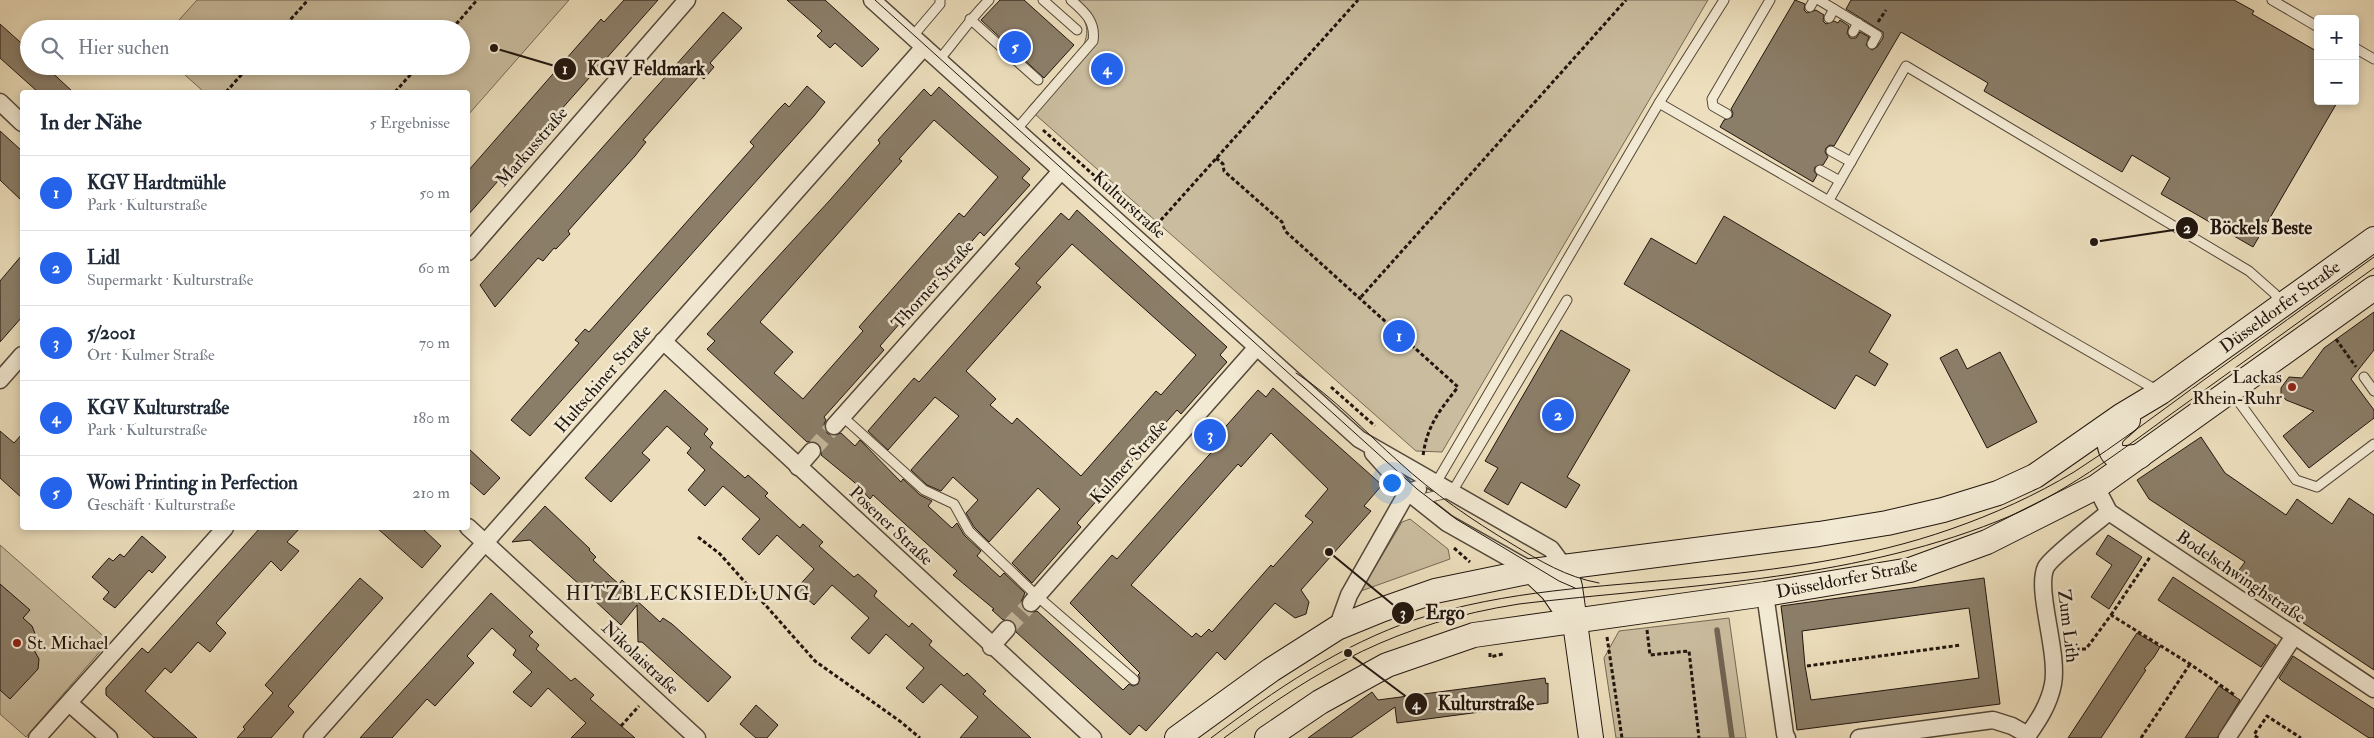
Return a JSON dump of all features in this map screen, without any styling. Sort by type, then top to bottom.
[{"type":"main road","name":"Düsseldorfer Straße","points":[[1177,738],[1271,670],[1337,628],[1435,591],[1532,571],[1819,534],[1887,523],[1943,510],[1998,493],[2035,476],[2121,416],[2161,392],[2374,239]]},
{"type":"main road","name":"Düsseldorfer Straße","points":[[1268,738],[1320,702],[1387,665],[1480,634],[1765,594],[1910,570],[1987,542],[2096,487],[2373,291]]},
{"type":"main road","points":[[2139,406],[2126,422],[2113,433],[2109,441],[2109,448],[2114,454],[2122,458],[2140,456]]},
{"type":"main road","points":[[1565,568],[1570,587],[1590,738]]},
{"type":"main road","points":[[1532,571],[1552,590],[1573,620]]},
{"type":"street","name":"Markusstraße","points":[[470,250],[687,0]]},
{"type":"street","name":"Kulturstraße","points":[[872,0],[1140,243],[1365,443],[1413,496],[1447,523],[1532,571]]},
{"type":"street","name":"Hultschiner Straße","points":[[312,738],[663,341],[918,42]]},
{"type":"street","points":[[0,102],[20,121]]},
{"type":"street","name":"Thorner Straße","points":[[838,422],[1061,171]]},
{"type":"street","name":"Posener Straße","points":[[663,341],[1093,738]]},
{"type":"street","name":"Kulmer Straße","points":[[1034,600],[1257,347]]},
{"type":"street","points":[[0,380],[20,357]]},
{"type":"street","name":"Kulturstraße","points":[[1365,443],[1551,549],[1565,568]]},
{"type":"street","points":[[798,467],[812,451]]},
{"type":"street","points":[[1337,628],[1348,595],[1413,496],[1436,483]]},
{"type":"street","name":"Bodelschwinghstraße","points":[[2096,487],[2109,512],[2374,689]]},
{"type":"street","name":"Zum Lith","points":[[2027,736],[2045,711],[2053,683],[2053,649],[2042,583],[2046,566],[2109,512]]},
{"type":"street","name":"Nikolaistraße","points":[[470,529],[697,738]]},
{"type":"street","points":[[37,738],[223,530]]},
{"type":"street","points":[[1765,594],[1782,716],[1787,738]]},
{"type":"street","points":[[992,646],[1007,629]]},
{"type":"street","points":[[2228,738],[2294,636]]},
{"type":"street","points":[[69,703],[109,738]]},
{"type":"street","points":[[1859,738],[1993,720],[2012,726],[2027,736]]},
{"type":"lane","points":[[918,42],[940,4],[940,0]]},
{"type":"lane","points":[[939,60],[966,28],[970,19],[989,0]]},
{"type":"lane","points":[[1043,0],[1077,30]]},
{"type":"lane","points":[[1016,130],[1093,41],[1094,31],[1091,21],[1071,0]]},
{"type":"lane","points":[[1436,483],[1659,103],[1724,0]]},
{"type":"lane","points":[[1727,114],[1712,106],[1712,99],[1770,0]]},
{"type":"lane","points":[[1819,0],[1878,35],[1872,44]]},
{"type":"lane","points":[[2272,0],[2314,25]]},
{"type":"lane","points":[[1829,18],[1834,9]]},
{"type":"lane","points":[[970,19],[1038,80]]},
{"type":"lane","points":[[1853,32],[1858,23]]},
{"type":"lane","points":[[2359,50],[2374,59]]},
{"type":"lane","points":[[1829,200],[1906,66],[2249,272],[2274,294],[2280,307]]},
{"type":"lane","points":[[1659,103],[2161,392]]},
{"type":"lane","points":[[1831,151],[1851,162]]},
{"type":"lane","points":[[1820,170],[1840,181]]},
{"type":"lane","points":[[1413,496],[1452,492],[1567,300]]},
{"type":"lane","points":[[2364,377],[2374,391]]},
{"type":"lane","points":[[2231,391],[2296,480],[2317,487],[2374,444]]},
{"type":"lane","points":[[838,422],[924,490],[954,504],[970,531],[1034,600],[1134,680]]},
{"type":"path","points":[[290,20],[308,0]]},
{"type":"path","points":[[460,20],[477,0]]},
{"type":"path","points":[[1140,243],[1358,0]]},
{"type":"path","points":[[1361,297],[1626,0]]},
{"type":"path","points":[[228,90],[241,75]]},
{"type":"path","points":[[397,90],[410,75]]},
{"type":"path","points":[[1216,158],[1223,164],[1224,171],[1282,222],[1285,231],[1361,297],[1458,387],[1428,429],[1421,474]]},
{"type":"path","points":[[2332,333],[2364,377]]},
{"type":"path","points":[[1324,381],[1381,432]]},
{"type":"path","points":[[698,537],[720,554],[814,661],[901,722],[920,738]]},
{"type":"path","points":[[1450,545],[1471,563],[1477,582]]},
{"type":"path","points":[[2053,649],[2086,649],[2158,546]]},
{"type":"path","points":[[2111,615],[2190,664],[2249,705]]},
{"type":"path","points":[[1646,623],[1650,655],[1689,651],[1699,738]]},
{"type":"path","points":[[1606,635],[1622,738]]},
{"type":"path","points":[[1806,666],[1961,645]]},
{"type":"path","points":[[2141,738],[2190,664]]},
{"type":"path","points":[[621,726],[650,694]]},
{"type":"path","points":[[2259,728],[2267,716],[2301,738]]},
{"type":"shaded area","points":[[197,0],[569,0],[470,113],[470,90],[202,90],[185,75],[470,75],[470,20],[179,20]]},
{"type":"shaded area","points":[[1067,0],[1708,0],[1442,452],[1416,451],[1028,108],[1084,44],[1087,31],[1084,19]]},
{"type":"shaded area","points":[[1410,519],[1448,549],[1450,559],[1361,591],[1402,522]]},
{"type":"shaded area","points":[[0,545],[109,641],[26,737],[0,714]]},
{"type":"shaded area","points":[[1729,618],[1746,738],[1616,738],[1604,658],[1619,631]]},
{"type":"building","points":[[624,0],[658,0],[470,213],[470,169],[601,19],[604,22]]},
{"type":"building","points":[[787,0],[825,0],[879,49],[862,67],[835,43],[830,48],[817,36],[822,31]]},
{"type":"building","points":[[1000,0],[1024,0],[1074,45],[1044,78],[981,20]]},
{"type":"building","points":[[1795,0],[1805,4],[1804,10],[1807,13],[1816,10],[1824,15],[1823,21],[1826,24],[1834,21],[1838,23],[1840,20],[1849,26],[1847,33],[1850,38],[1856,38],[1860,32],[1869,37],[1866,45],[1872,50],[1877,47],[1883,38],[1883,32],[1846,9],[1851,0],[2234,0],[2254,11],[2252,14],[2314,50],[2314,105],[2336,105],[2253,247],[2161,194],[2170,178],[2132,155],[2122,172],[1984,91],[1988,83],[1901,32],[1834,146],[1830,145],[1826,148],[1825,152],[1828,157],[1823,165],[1815,167],[1814,171],[1817,175],[1813,182],[1720,127],[1724,120],[1732,117],[1731,109]]},
{"type":"building","points":[[723,12],[742,28],[710,63],[714,67],[704,79],[699,76],[643,140],[646,142],[568,231],[570,234],[543,261],[538,258],[495,307],[480,285]]},
{"type":"building","points":[[0,24],[20,42],[20,75],[55,75],[71,90],[36,90],[0,58]]},
{"type":"building","points":[[807,86],[825,102],[814,116],[530,436],[511,420],[579,343],[575,340],[585,329],[589,332],[754,146],[750,142],[779,109],[785,103],[789,107]]},
{"type":"building","points":[[939,87],[1030,169],[1022,178],[1030,185],[984,236],[980,232],[880,346],[884,350],[824,417],[826,420],[824,424],[827,433],[832,436],[841,433],[855,446],[860,440],[901,482],[903,479],[920,495],[932,501],[928,506],[952,528],[957,523],[964,535],[981,551],[977,556],[1000,577],[1004,573],[1025,593],[1021,602],[1024,610],[1030,613],[1037,611],[1123,690],[1129,684],[1133,686],[1138,684],[1140,678],[1138,675],[1140,673],[1070,603],[1112,555],[1117,559],[1217,446],[1212,442],[1258,390],[1266,397],[1273,388],[1382,485],[1364,506],[1371,511],[1301,590],[1309,602],[1306,614],[1295,618],[1275,603],[1225,660],[1217,652],[1146,731],[1139,725],[1130,735],[1016,632],[1014,622],[1009,619],[1003,620],[992,610],[994,609],[953,575],[957,571],[873,495],[870,499],[854,482],[821,455],[822,448],[819,444],[813,441],[807,442],[707,349],[715,341],[707,334],[830,200],[880,143],[878,140],[924,89],[931,96]],"holes":[[[934,120],[998,177],[964,217],[959,213],[859,327],[863,331],[803,399],[774,373],[793,352],[760,322],[902,161],[899,159]],[[1271,433],[1328,489],[1305,516],[1313,522],[1273,567],[1271,565],[1212,632],[1209,629],[1201,637],[1196,633],[1192,637],[1131,585],[1238,464],[1241,467]]]},
{"type":"building","points":[[0,131],[20,149],[20,199],[0,180]]},
{"type":"building","points":[[1077,210],[1227,347],[1220,355],[1227,362],[1181,414],[1177,410],[1077,523],[1081,527],[1032,583],[1012,563],[1060,509],[1038,488],[989,542],[974,527],[966,513],[978,500],[953,477],[941,491],[927,485],[911,470],[959,416],[935,397],[888,450],[868,431],[914,378],[919,382],[944,354],[1020,268],[1015,264],[1061,213],[1069,220]],"holes":[[[1072,244],[1196,355],[1161,395],[1156,391],[1081,476],[1017,418],[1012,424],[990,405],[996,399],[966,371],[1041,287],[1036,283]]]},
{"type":"building","points":[[1724,216],[1891,315],[1869,352],[1888,364],[1875,386],[1856,375],[1835,409],[1624,284],[1651,238],[1696,264]]},
{"type":"building","points":[[20,257],[20,319],[0,342],[0,281]]},
{"type":"building","points":[[2374,312],[2374,350],[2351,379],[2374,410],[2374,418],[2309,468],[2283,436],[2314,411],[2286,400],[2281,394],[2281,388],[2289,377],[2302,378],[2324,348]]},
{"type":"building","points":[[1561,330],[1630,370],[1567,477],[1580,485],[1566,508],[1521,482],[1508,505],[1484,491],[1498,468],[1485,461]]},
{"type":"building","points":[[1957,349],[1967,369],[2000,352],[2037,422],[1987,448],[1940,358]]},
{"type":"building","points":[[665,390],[708,429],[704,434],[713,443],[710,447],[745,478],[748,475],[768,493],[765,496],[800,528],[803,524],[823,542],[819,546],[854,577],[858,574],[877,591],[874,596],[909,627],[912,623],[932,641],[929,645],[964,676],[967,673],[986,691],[983,694],[1031,738],[960,738],[978,717],[941,684],[923,703],[906,688],[924,668],[886,634],[869,654],[851,638],[869,618],[832,585],[814,605],[796,589],[814,569],[777,535],[759,555],[742,539],[760,519],[723,486],[705,506],[688,490],[705,470],[687,453],[691,448],[667,426],[642,453],[650,460],[611,502],[585,478]]},
{"type":"building","points":[[0,431],[14,443],[20,436],[20,496],[0,478]]},
{"type":"building","points":[[2201,437],[2225,473],[2286,515],[2297,499],[2332,524],[2349,498],[2374,515],[2374,670],[2234,577],[2245,562],[2149,499],[2137,480]]},
{"type":"building","points":[[470,450],[500,478],[484,495],[470,483]]},
{"type":"building","points":[[545,506],[590,549],[596,557],[593,560],[612,578],[619,584],[622,580],[638,595],[634,598],[660,622],[663,618],[672,624],[731,677],[708,702],[642,642],[638,642],[637,605],[621,625],[593,599],[609,582],[579,584],[530,540],[512,542]]},
{"type":"building","points":[[258,530],[298,530],[287,542],[299,551],[281,571],[271,561],[216,623],[226,633],[210,652],[198,642],[171,673],[165,668],[145,691],[197,738],[154,738],[106,695],[106,688],[142,648],[148,653]]},
{"type":"building","points":[[379,530],[424,530],[441,546],[422,568]]},
{"type":"building","points":[[2108,535],[2142,557],[2109,609],[2091,597],[2112,565],[2096,554]]},
{"type":"building","points":[[142,536],[166,557],[152,573],[149,570],[115,608],[103,599],[109,592],[92,577],[109,558],[113,561],[120,554],[124,557]]},
{"type":"building","points":[[2173,577],[2276,645],[2261,667],[2158,600]]},
{"type":"building","points":[[360,578],[383,598],[288,706],[294,712],[271,738],[237,738],[245,729],[243,727],[273,693],[265,685]]},
{"type":"building","points":[[1984,578],[2000,704],[1797,730],[1781,606]],"holes":[[[1969,608],[1979,678],[1811,700],[1805,666],[1802,631]]]},
{"type":"building","name":"St. Michael","points":[[0,584],[30,610],[23,618],[32,626],[36,636],[32,641],[37,646],[34,650],[39,659],[38,669],[10,699],[0,690]]},
{"type":"building","points":[[491,593],[533,632],[529,636],[539,645],[536,649],[571,681],[575,678],[594,695],[590,699],[635,738],[571,738],[586,723],[548,688],[531,707],[513,692],[532,672],[513,655],[516,650],[492,628],[467,656],[474,663],[435,706],[427,699],[392,738],[360,738]]},
{"type":"building","points":[[2137,633],[2160,647],[2144,669],[2146,670],[2101,738],[2068,738]]},
{"type":"building","points":[[2293,656],[2374,709],[2374,738],[2369,738],[2279,678]]},
{"type":"building","points":[[1545,678],[1546,684],[1548,683],[1548,703],[1397,723],[1395,707],[1351,738],[1308,738],[1372,692],[1378,700]]},
{"type":"building","points":[[2219,686],[2240,700],[2217,738],[2185,738]]},
{"type":"building","points":[[756,705],[778,725],[767,738],[756,738],[740,724]]},
{"type":"waterway","points":[[1717,630],[1732,738]]},
{"type":"tunnel","points":[[812,451],[834,426]]},
{"type":"tunnel","points":[[1007,629],[1031,603]]},
{"type":"tram line","points":[[875,0],[1417,489],[1456,519],[1559,581],[1575,588]]},
{"type":"tram line","points":[[1211,738],[1284,686],[1335,655],[1389,630],[1451,609],[1553,591],[1790,567],[1888,548],[1983,517],[2014,504],[2074,472],[2139,428],[2374,257]]},
{"type":"tram line","points":[[1224,738],[1294,689],[1328,669],[1362,651],[1436,623],[1476,612],[1519,604],[1762,578],[1822,569],[1881,557],[1940,541],[1998,521],[2045,499],[2089,472],[2374,268]]},
{"type":"tram line","points":[[1296,373],[1336,404],[1412,474],[1468,516],[1554,568],[1575,577],[1599,583]]},
{"type":"place","name":"Wowi Printing in Perfection","points":[[1015,47]]},
{"type":"place","name":"KGV Feldmark","points":[[494,48]]},
{"type":"place","name":"KGV Kulturstraße","points":[[1107,69]]},
{"type":"place","name":"Böckels Beste","points":[[2094,242]]},
{"type":"place","name":"KGV Hardtmühle","points":[[1399,336]]},
{"type":"place","name":"Lackas Rhein-Ruhr","points":[[2292,387]]},
{"type":"place","name":"Lidl","points":[[1558,415]]},
{"type":"place","name":"5/2001","points":[[1210,435]]},
{"type":"place","name":"Ergo","points":[[1329,552]]},
{"type":"place","name":"St. Michael","points":[[17,643]]},
{"type":"place","name":"Kulturstraße","points":[[1348,653]]},
{"type":"district","name":"HITZBLECKSIEDLUNG","points":[[688,594]]}]
